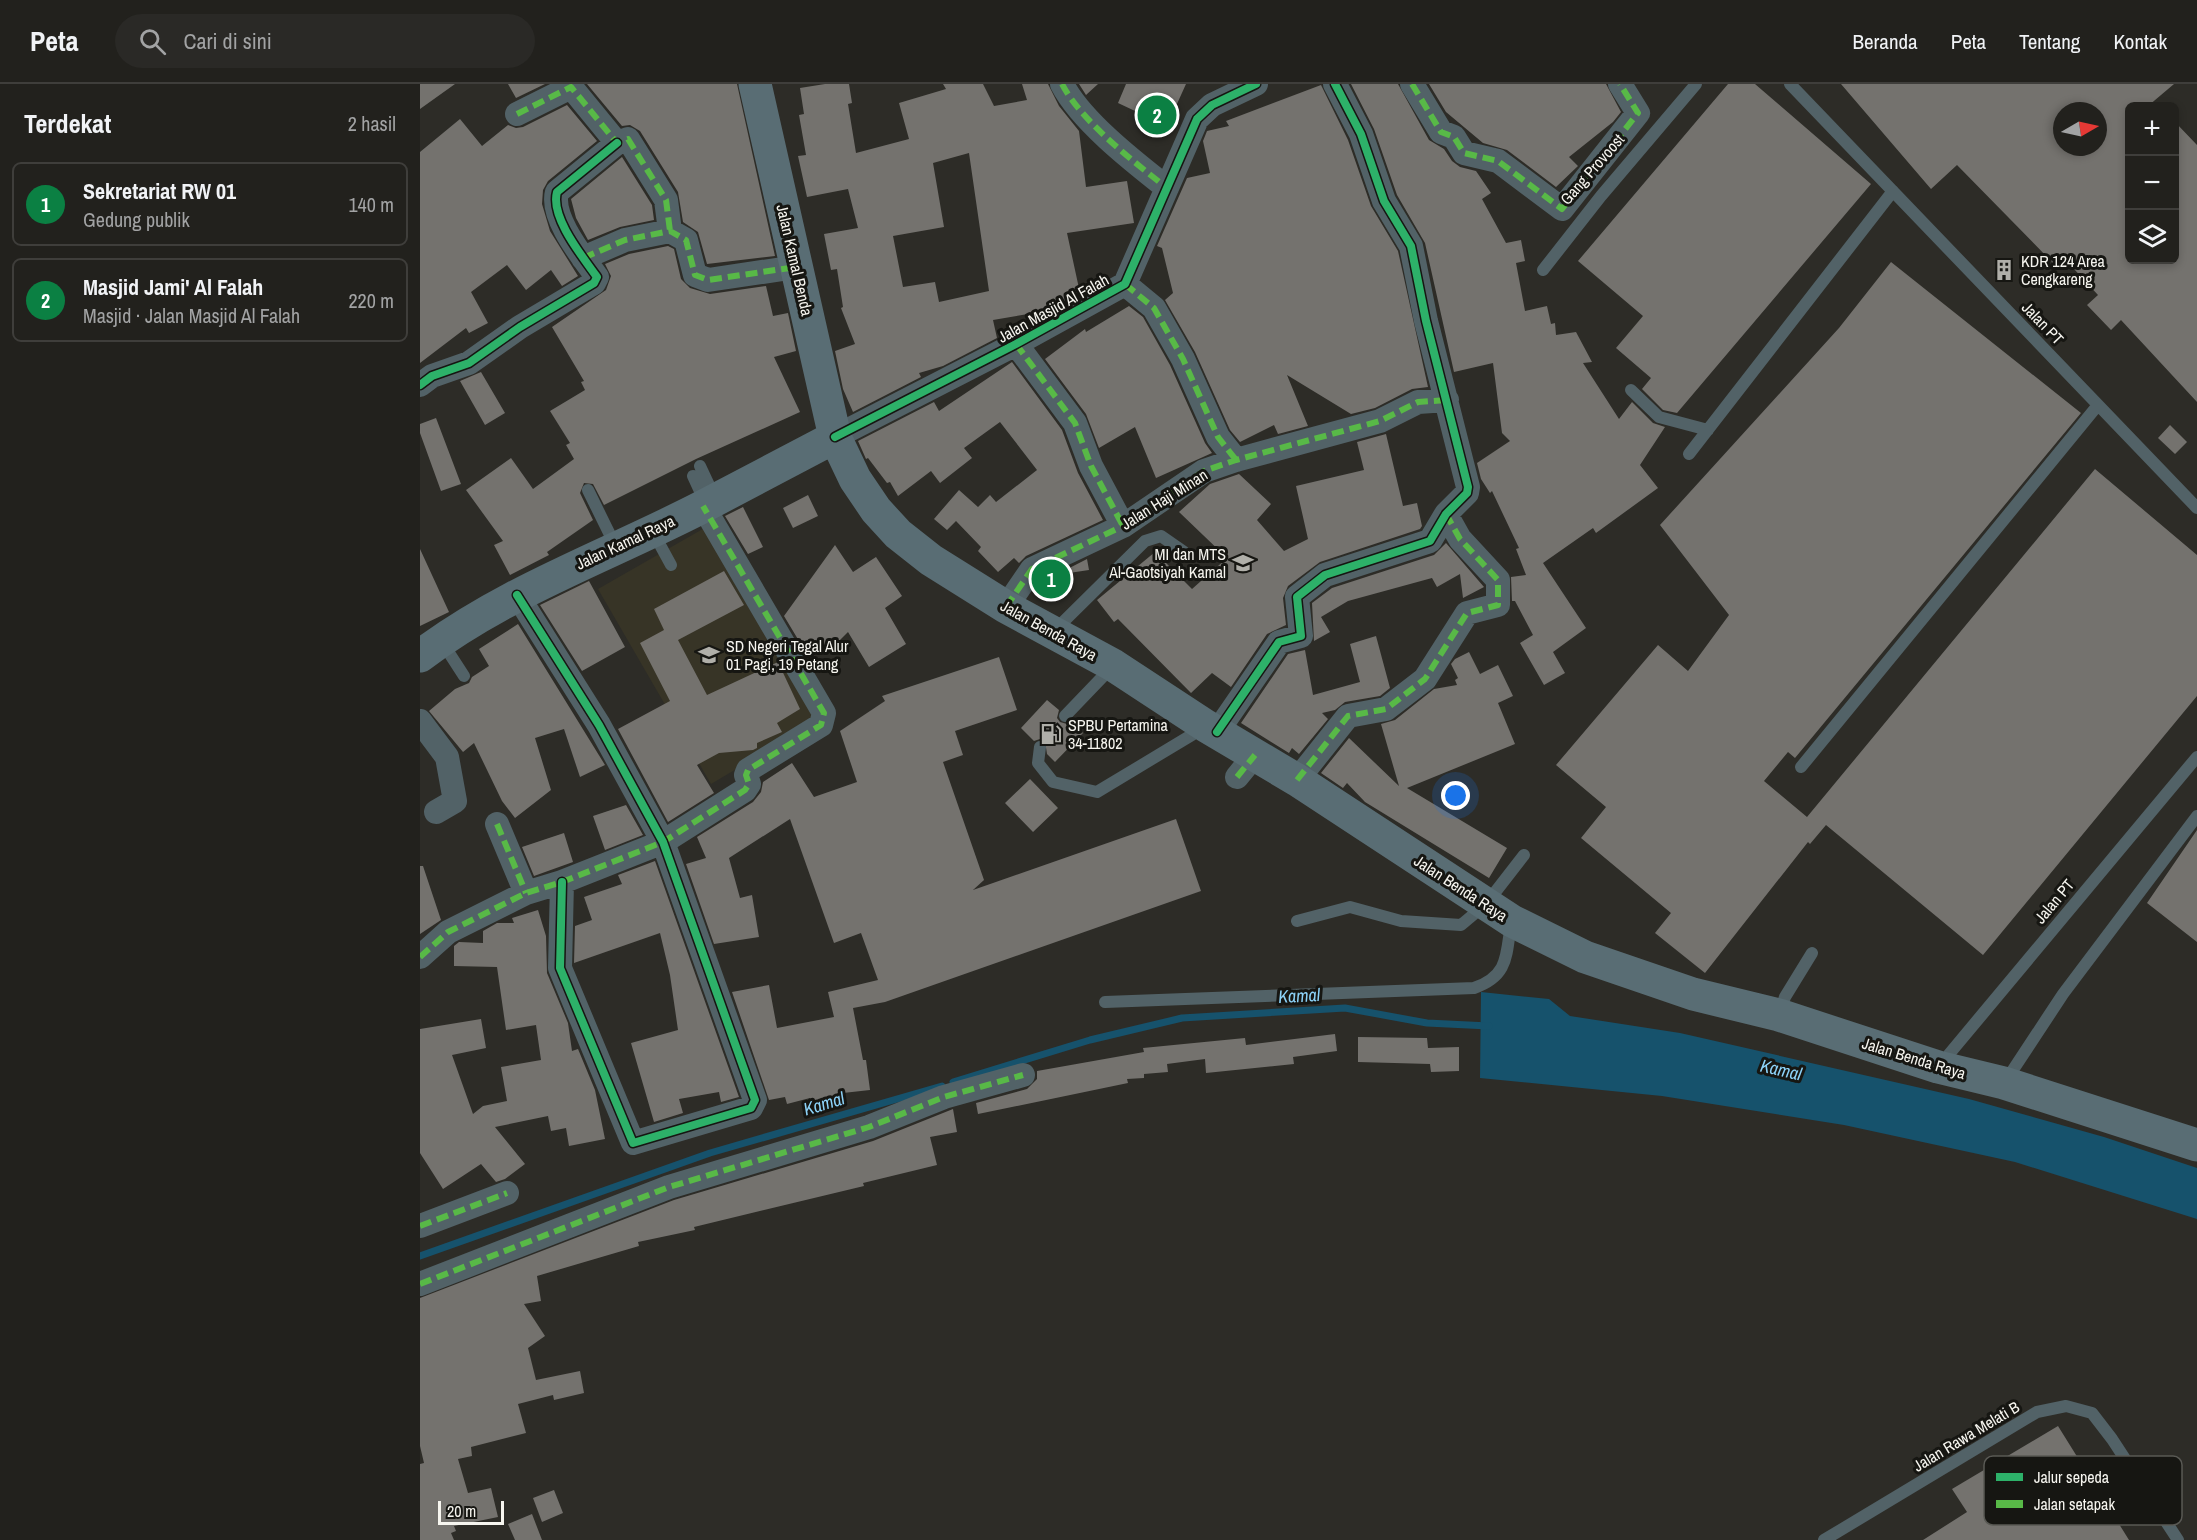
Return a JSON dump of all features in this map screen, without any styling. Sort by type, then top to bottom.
[{"type":"main road","name":"Jalan Kamal Benda","points":[[755,84],[835,437]]},
{"type":"main road","name":"Jalan Kamal Raya","points":[[431,648],[517,595],[652,530],[704,490],[835,437]]},
{"type":"main road","name":"Jalan Benda Raya","points":[[835,437],[855,479],[887,522],[971,596],[1006,607],[1113,665],[1206,730],[1245,767],[1297,780],[1499,912],[1595,960],[1693,994],[1779,1015],[1938,1067],[2004,1083],[2197,1144]]},
{"type":"street","points":[[1062,84],[1069,98],[1127,157],[1167,188]]},
{"type":"street","name":"Jalan Masjid Al Falah","points":[[835,437],[1016,344],[1125,284],[1197,119],[1212,105],[1256,84]]},
{"type":"street","points":[[1206,730],[1279,642],[1301,636],[1297,597],[1325,575],[1430,541],[1446,514],[1467,493],[1468,487],[1426,321],[1411,246],[1384,201],[1361,134],[1335,84]]},
{"type":"street","name":"Gang Provoost","points":[[1412,84],[1441,132],[1454,137],[1464,153],[1498,161],[1562,209],[1638,113],[1620,84]]},
{"type":"street","points":[[517,114],[571,87],[617,142]]},
{"type":"street","points":[[420,385],[432,376],[469,363],[520,327],[594,283],[597,277],[583,258],[557,213],[555,200],[557,192],[617,142],[628,139],[666,201],[670,231]]},
{"type":"street","points":[[583,258],[625,240],[670,231],[686,240],[695,275],[699,278],[708,280],[796,267]]},
{"type":"street","points":[[1125,284],[1154,308],[1183,359],[1218,437],[1236,460]]},
{"type":"street","points":[[1016,344],[1075,423],[1090,466],[1123,526]]},
{"type":"street","name":"Jalan Haji Minan","points":[[1006,607],[1032,569],[1123,526],[1204,471],[1236,460],[1380,421],[1418,402],[1447,400]]},
{"type":"street","points":[[420,957],[448,932],[526,893],[562,882],[663,842],[745,790],[749,784],[746,775],[748,770],[813,731],[824,720],[824,713],[704,490]]},
{"type":"street","points":[[1297,780],[1348,716],[1386,709],[1425,679],[1467,613],[1498,605],[1498,580],[1460,539],[1446,514]]},
{"type":"street","points":[[517,595],[599,726],[663,842],[755,1100],[751,1108],[633,1143],[560,968],[562,882]]},
{"type":"street","points":[[420,721],[447,757],[455,801],[436,812]]},
{"type":"street","points":[[496,824],[526,893]]},
{"type":"street","points":[[420,1284],[669,1187],[869,1127],[944,1097],[1023,1075]]},
{"type":"street","points":[[420,1226],[507,1193]]},
{"type":"lane","points":[[1543,270],[1601,196],[1696,84]]},
{"type":"lane","name":"Jalan PT","points":[[1790,84],[2197,508]]},
{"type":"lane","points":[[1689,454],[1893,191]]},
{"type":"lane","points":[[1631,390],[1659,417],[1708,430]]},
{"type":"lane","points":[[1801,767],[2098,405]]},
{"type":"lane","points":[[588,490],[616,547]]},
{"type":"lane","points":[[652,530],[671,565]]},
{"type":"lane","points":[[1053,632],[1145,541],[1161,536],[1184,552]]},
{"type":"lane","points":[[431,648],[464,676]]},
{"type":"lane","points":[[1065,716],[1113,665]]},
{"type":"lane","points":[[1040,747],[1038,763],[1053,782],[1097,792],[1171,747],[1206,730]]},
{"type":"lane","name":"Jalan PT","points":[[1938,1067],[2197,757]]},
{"type":"lane","points":[[2004,1083],[2063,994],[2197,816]]},
{"type":"lane","points":[[1105,1002],[1474,988],[1491,982],[1505,964],[1499,912],[1524,855]]},
{"type":"lane","points":[[1297,921],[1350,907],[1401,921],[1461,926],[1499,912]]},
{"type":"lane","points":[[1779,1015],[1785,997],[1812,953]]},
{"type":"lane","name":"Jalan Rawa Melati B","points":[[1824,1540],[2037,1412],[2066,1406],[2092,1413],[2123,1456]]},
{"type":"lane","name":"Jalan Rawa Melati B","points":[[2168,1525],[2178,1540]]},
{"type":"shaded area","name":"SD Negeri Tegal Alur 01 Pagi, 19 Petang","points":[[708,526],[819,720],[711,784],[598,589]]},
{"type":"water","points":[[1481,992],[1549,999],[1570,1016],[1680,1033],[1969,1099],[2104,1137],[2197,1168],[2197,1219],[2015,1162],[1844,1125],[1662,1096],[1480,1078]]},
{"type":"building","points":[[420,84],[455,84],[420,109]]},
{"type":"building","points":[[508,84],[545,84],[516,98]]},
{"type":"building","points":[[587,84],[737,84],[775,256],[707,264],[698,232],[683,222],[678,192],[640,131],[630,125],[622,126]]},
{"type":"building","points":[[825,84],[849,84],[852,103],[848,104],[856,153],[909,139],[899,103],[946,89],[943,84],[983,84],[994,106],[1027,100],[1022,84],[1048,84],[1059,106],[1079,131],[1086,187],[1127,181],[1134,223],[1067,233],[1080,293],[1046,311],[993,320],[997,338],[943,366],[919,373],[921,377],[853,412],[843,389],[835,351],[855,344],[841,308],[843,307],[837,269],[831,270],[824,234],[858,228],[848,189],[807,197],[798,156],[806,155],[799,115],[804,114],[800,88]],"holes":[[[969,153],[989,291],[939,302],[935,282],[903,287],[893,236],[944,227],[933,163]]]},
{"type":"building","points":[[1079,84],[1098,84],[1086,95]]},
{"type":"building","points":[[1126,84],[1186,84],[1167,126],[1118,103]]},
{"type":"building","points":[[1351,84],[1398,84],[1429,140],[1444,149],[1452,161],[1460,167],[1476,171],[1491,193],[1482,199],[1506,243],[1521,240],[1525,261],[1516,263],[1525,311],[1547,306],[1551,324],[1555,323],[1556,335],[1576,332],[1592,362],[1583,363],[1619,419],[1632,402],[1653,423],[1665,427],[1640,465],[1658,488],[1596,533],[1593,528],[1543,563],[1586,628],[1553,652],[1565,673],[1544,685],[1520,643],[1533,635],[1515,601],[1512,601],[1511,577],[1526,575],[1516,549],[1519,548],[1492,491],[1490,493],[1481,479],[1477,463],[1510,441],[1502,433],[1493,363],[1454,372],[1425,243],[1397,195],[1374,129]]},
{"type":"building","points":[[1429,84],[1606,84],[1621,112],[1613,122],[1569,157],[1578,166],[1556,187],[1507,150],[1483,143],[1446,112]]},
{"type":"building","points":[[1728,84],[1755,84],[1871,184],[1677,413],[1663,410],[1642,389],[1651,378],[1616,348],[1643,316],[1578,261]]},
{"type":"building","points":[[1841,84],[2174,84],[2153,102],[2125,102],[2125,264],[2179,264],[2179,126],[2197,145],[2197,402],[2121,320],[2111,330],[2087,305],[2098,295],[2062,256],[2054,264],[1957,165],[1931,189]]},
{"type":"building","points":[[1321,85],[1348,140],[1371,206],[1398,251],[1428,387],[1412,389],[1375,408],[1351,414],[1287,375],[1308,426],[1278,434],[1274,425],[1240,442],[1230,430],[1195,352],[1165,300],[1173,293],[1162,248],[1157,246],[1187,178],[1210,173],[1203,141],[1207,131],[1229,126],[1226,121]]},
{"type":"building","points":[[567,105],[597,141],[548,181],[543,190],[542,204],[550,231],[578,276],[562,286],[551,270],[526,290],[507,265],[471,292],[488,323],[469,333],[466,328],[420,363],[420,152],[460,119],[482,146],[508,125],[516,128],[523,127]]},
{"type":"building","points":[[622,157],[652,205],[654,220],[620,227],[588,240],[576,218],[571,199]]},
{"type":"building","points":[[668,246],[674,249],[681,279],[690,288],[710,294],[766,286],[773,316],[788,313],[796,351],[774,357],[800,412],[696,459],[604,505],[593,484],[584,483],[580,493],[593,520],[547,552],[549,555],[510,575],[494,545],[503,541],[466,490],[511,458],[533,489],[574,459],[566,445],[570,443],[550,411],[585,390],[581,382],[584,381],[552,327],[606,290],[611,276],[605,264],[629,254]]},
{"type":"building","points":[[1891,262],[2081,413],[1795,758],[1788,752],[1764,781],[1807,817],[2095,469],[2197,555],[2197,696],[1983,955],[1826,825],[1810,844],[1808,842],[1705,973],[1655,933],[1671,913],[1581,838],[1606,807],[1556,765],[1658,645],[1688,671],[1729,615],[1660,525],[1839,328]]},
{"type":"building","points":[[1129,306],[1143,317],[1170,365],[1205,443],[1212,453],[1156,478],[1135,427],[1099,448],[1086,414],[1045,359],[1085,329],[1086,332]]},
{"type":"building","points":[[1012,362],[1062,430],[1078,473],[1103,520],[1026,556],[1019,563],[1014,558],[998,572],[978,551],[981,547],[956,521],[947,530],[934,519],[959,490],[978,507],[990,495],[996,502],[1037,470],[1000,422],[964,448],[972,458],[940,483],[931,471],[898,496],[890,482],[887,483],[868,458],[866,459],[858,441],[934,402],[939,411]]},
{"type":"building","points":[[481,372],[505,413],[485,425],[460,381]]},
{"type":"building","points":[[436,418],[461,484],[441,491],[420,433],[420,424]]},
{"type":"building","points":[[2170,425],[2187,442],[2175,454],[2158,438]]},
{"type":"building","points":[[1386,434],[1403,506],[1417,503],[1422,526],[1420,529],[1320,562],[1288,586],[1283,598],[1286,625],[1267,634],[1231,687],[1212,673],[1191,693],[1118,619],[1114,622],[1097,600],[1155,552],[1192,589],[1227,558],[1179,512],[1210,484],[1239,474],[1271,504],[1257,520],[1284,551],[1308,539],[1296,486],[1364,470],[1357,442]]},
{"type":"building","points":[[808,495],[818,516],[793,528],[783,508]]},
{"type":"building","points":[[743,507],[763,547],[748,554],[725,516]]},
{"type":"building","points":[[1446,543],[1484,587],[1463,598],[1460,574],[1437,587],[1432,578],[1348,601],[1321,617],[1330,632],[1314,641],[1312,603],[1332,588],[1434,555]]},
{"type":"building","points":[[835,545],[853,572],[876,557],[902,596],[885,608],[906,644],[869,667],[848,632],[826,654],[813,641],[808,648],[799,641],[784,616]]},
{"type":"building","points":[[420,549],[449,612],[420,626]]},
{"type":"building","points":[[1087,559],[1089,570],[1069,573],[1051,593],[1040,583]]},
{"type":"building","points":[[724,571],[744,605],[678,640],[707,695],[778,662],[800,709],[777,723],[782,732],[757,743],[757,748],[719,753],[697,765],[714,793],[668,822],[618,729],[670,701],[640,643],[664,630],[654,609]]},
{"type":"building","points":[[589,581],[625,647],[582,671],[540,605]]},
{"type":"building","points":[[518,624],[605,765],[580,777],[564,729],[535,738],[551,790],[515,818],[502,801],[474,743],[463,752],[429,711],[455,689],[469,683],[472,677],[489,666],[479,649]]},
{"type":"building","points":[[1376,636],[1390,688],[1380,696],[1345,702],[1335,710],[1322,713],[1328,719],[1299,754],[1292,748],[1289,753],[1241,723],[1288,654],[1305,650],[1313,695],[1360,682],[1350,644]]},
{"type":"building","points":[[1469,652],[1480,674],[1498,665],[1513,696],[1498,703],[1515,744],[1407,788],[1507,848],[1489,878],[1365,802],[1347,783],[1343,788],[1321,773],[1349,738],[1399,786],[1381,724],[1395,720],[1434,689],[1457,685],[1455,680],[1458,678],[1451,664],[1455,659]]},
{"type":"building","points":[[999,657],[1017,710],[955,731],[963,755],[943,762],[984,880],[973,890],[1176,819],[1201,891],[885,1002],[853,1008],[863,1060],[866,1060],[870,1090],[843,1093],[843,1097],[811,1103],[810,1098],[787,1104],[785,1097],[769,1100],[732,992],[769,985],[777,1028],[834,1017],[828,992],[878,980],[861,933],[834,943],[790,819],[729,858],[740,898],[752,895],[759,937],[714,944],[686,864],[706,858],[697,837],[753,802],[761,792],[763,782],[792,763],[814,797],[857,782],[840,731],[885,701],[882,696]]},
{"type":"building","points":[[1047,700],[1059,710],[1057,718],[1060,722],[1067,724],[1071,722],[1083,733],[1055,762],[1047,754],[1045,741],[1040,739],[1034,741],[1021,728]]},
{"type":"building","points":[[1030,779],[1058,808],[1033,832],[1005,803]]},
{"type":"building","points":[[626,805],[643,835],[605,850],[593,816]]},
{"type":"building","points":[[2197,830],[2197,942],[2147,903]]},
{"type":"building","points":[[564,833],[573,862],[534,876],[522,847]]},
{"type":"building","points":[[655,861],[739,1097],[721,1102],[719,1092],[679,1099],[683,1113],[654,1122],[631,1043],[678,1030],[670,975],[660,933],[574,963],[575,926],[592,920],[584,897],[622,884],[618,875]]},
{"type":"building","points":[[420,866],[423,866],[441,920],[420,934]]},
{"type":"building","points":[[538,910],[546,936],[547,973],[568,1023],[572,1051],[578,1049],[595,1090],[605,1139],[569,1146],[566,1128],[551,1131],[548,1116],[495,1127],[525,1164],[505,1179],[496,1182],[481,1164],[443,1189],[420,1153],[420,1029],[481,1019],[486,1048],[452,1055],[473,1114],[483,1106],[507,1101],[501,1067],[541,1060],[536,1025],[506,1030],[497,967],[454,966],[454,946],[459,942],[483,943],[483,931],[497,923],[514,923],[512,918]]},
{"type":"building","points":[[1335,1034],[1337,1051],[1293,1057],[1294,1064],[1206,1073],[1205,1059],[1167,1064],[1168,1072],[1144,1074],[1144,1078],[1127,1079],[1128,1083],[978,1114],[976,1103],[1027,1089],[1037,1079],[1037,1071],[1144,1052],[1143,1048],[1245,1038],[1246,1045]]},
{"type":"building","points":[[1358,1037],[1427,1038],[1428,1048],[1459,1047],[1459,1071],[1431,1072],[1430,1064],[1358,1062]]},
{"type":"building","points":[[953,1109],[957,1132],[930,1137],[937,1165],[863,1183],[864,1186],[694,1227],[695,1230],[638,1242],[639,1246],[537,1276],[541,1301],[524,1304],[545,1336],[528,1348],[536,1380],[580,1371],[584,1393],[554,1400],[553,1395],[518,1404],[526,1433],[471,1447],[472,1456],[458,1459],[468,1493],[491,1488],[498,1517],[454,1526],[456,1531],[451,1533],[454,1540],[420,1540],[420,1464],[424,1463],[420,1446],[420,1298],[674,1200],[873,1141]]},
{"type":"building","points":[[2058,1426],[2077,1456],[2008,1456]]},
{"type":"building","points":[[1984,1470],[1984,1525],[2120,1525],[2129,1540],[1923,1540],[1967,1512],[1952,1489]]},
{"type":"building","points":[[554,1490],[563,1513],[542,1522],[533,1498]]},
{"type":"building","points":[[532,1514],[542,1540],[515,1540],[508,1524]]},
{"type":"waterway","name":"Kamal","points":[[953,1082],[1090,1040],[1182,1018],[1345,1008],[1427,1023],[1489,1026]]},
{"type":"waterway","name":"Kamal","points":[[420,1256],[710,1153],[942,1086]]},
{"type":"marked path","points":[[1062,84],[1095,126],[1167,188]]},
{"type":"marked path","points":[[1412,84],[1441,132],[1454,137],[1464,153],[1498,161],[1562,209],[1638,113],[1620,84]]},
{"type":"marked path","points":[[517,114],[571,87],[617,143],[628,139],[666,200],[670,231]]},
{"type":"marked path","points":[[583,258],[625,240],[670,231],[686,240],[695,275],[708,280],[796,267]]},
{"type":"marked path","points":[[1125,284],[1154,308],[1183,359],[1218,437],[1236,460]]},
{"type":"marked path","points":[[1016,344],[1075,423],[1091,466],[1123,526]]},
{"type":"marked path","points":[[1006,607],[1032,569],[1123,526],[1204,471],[1236,460],[1380,421],[1418,402],[1447,400]]},
{"type":"marked path","points":[[420,957],[448,932],[526,893],[562,882],[663,842],[745,790],[749,784],[746,775],[748,770],[821,725],[824,713],[703,506]]},
{"type":"marked path","points":[[1297,780],[1348,716],[1386,709],[1425,679],[1467,613],[1498,605],[1498,580],[1460,539],[1446,514]]},
{"type":"marked path","points":[[1237,777],[1255,755]]},
{"type":"marked path","points":[[497,824],[526,893]]},
{"type":"marked path","points":[[420,1284],[669,1187],[869,1127],[944,1097],[1023,1075]]},
{"type":"marked path","points":[[420,1226],[507,1193]]},
{"type":"cycle path","points":[[835,437],[1016,344],[1125,284],[1197,119],[1212,105],[1256,84]]},
{"type":"cycle path","points":[[1217,732],[1279,642],[1301,636],[1297,597],[1325,575],[1430,541],[1446,514],[1467,493],[1468,487],[1426,321],[1411,246],[1384,201],[1361,134],[1335,84]]},
{"type":"cycle path","points":[[420,385],[432,376],[469,363],[520,327],[594,283],[597,277],[569,236],[558,213],[557,192],[617,143]]},
{"type":"cycle path","points":[[517,595],[599,725],[663,842],[755,1100],[751,1108],[633,1143],[560,968],[562,882]]},
{"type":"place","name":"Masjid Jami' Al Falah","points":[[1157,115]]},
{"type":"place","name":"KDR 124 Area Cengkareng","points":[[2004,270]]},
{"type":"place","name":"MI dan MTS Al-Gaotsiyah Kamal","points":[[1243,563]]},
{"type":"place","name":"Sekretariat RW 01","points":[[1051,579]]},
{"type":"place","name":"SD Negeri Tegal Alur 01 Pagi, 19 Petang","points":[[709,655]]},
{"type":"place","name":"SPBU Pertamina 34-11802","points":[[1051,734]]}]
